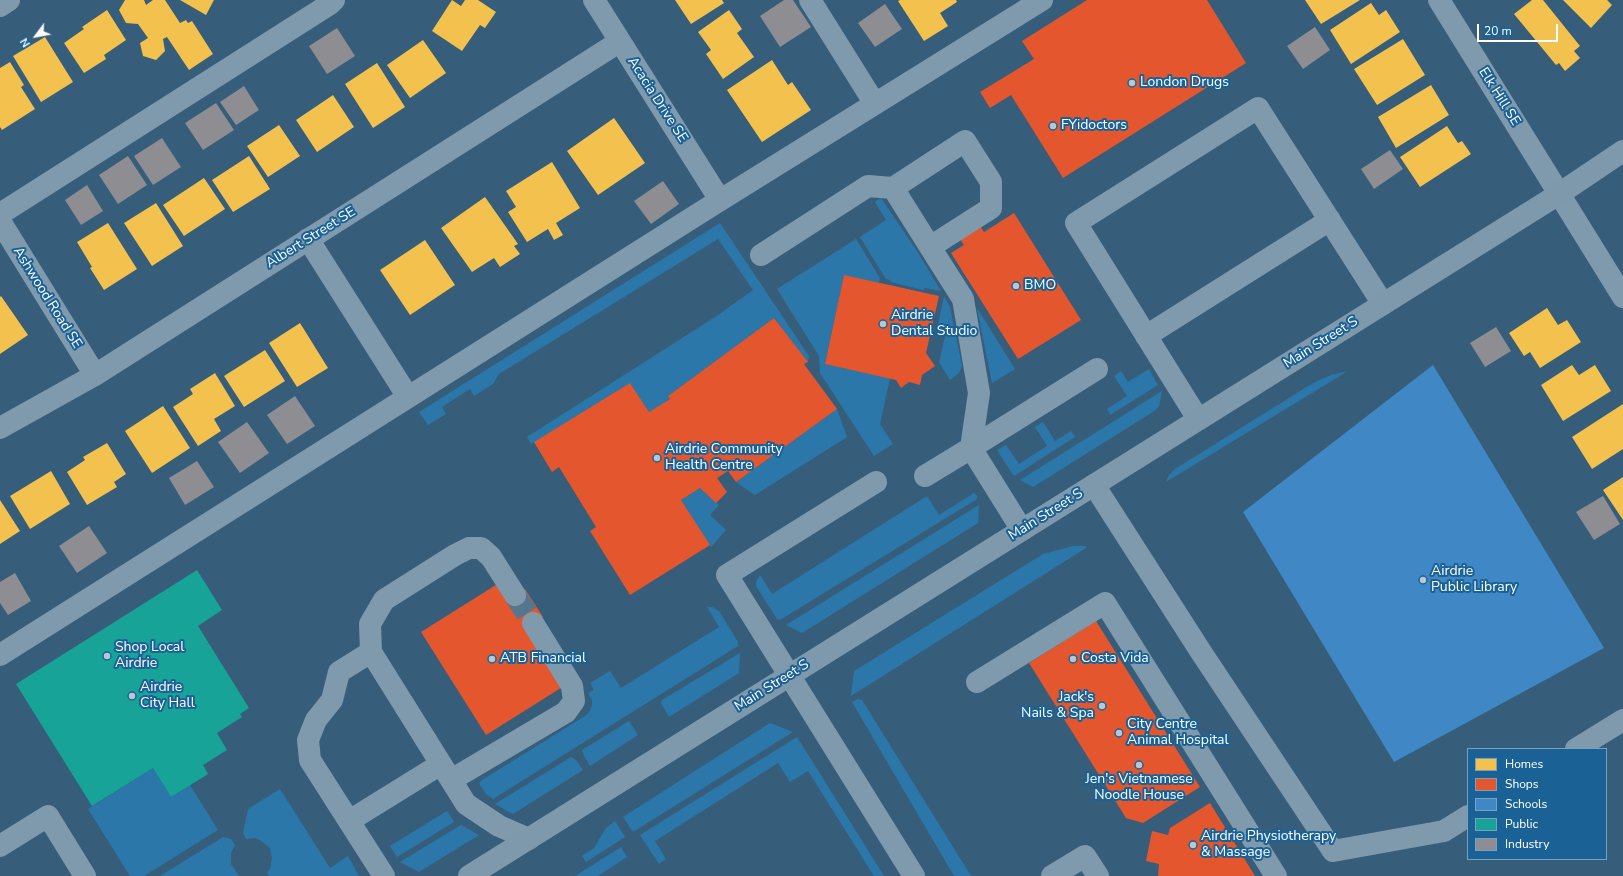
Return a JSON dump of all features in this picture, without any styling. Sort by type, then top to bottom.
[{"type":"main road","name":"Main Street S","points":[[469,876],[1559,194],[1623,152]]},
{"type":"street","points":[[0,6],[9,0]]},
{"type":"street","points":[[0,214],[330,4],[334,0]]},
{"type":"street","name":"Acacia Drive SE","points":[[594,0],[619,42],[720,200]]},
{"type":"street","points":[[810,0],[875,104]]},
{"type":"street","name":"Elk Hill SE","points":[[1439,0],[1623,297]]},
{"type":"street","points":[[0,655],[720,200],[875,104],[1029,3]]},
{"type":"street","name":"Albert Street SE","points":[[0,428],[95,375],[619,42]]},
{"type":"street","points":[[1198,419],[1076,223],[1258,108],[1383,304]]},
{"type":"street","points":[[761,256],[868,186],[893,188],[965,141],[991,182],[990,208],[930,247]]},
{"type":"street","points":[[893,188],[963,299],[979,393],[971,448],[1022,530]]},
{"type":"street","name":"Ashwood Road SE","points":[[0,220],[95,375]]},
{"type":"street","points":[[1146,336],[1330,220]]},
{"type":"street","points":[[308,240],[408,397]]},
{"type":"street","points":[[926,476],[1097,369]]},
{"type":"street","points":[[876,482],[727,576],[914,876]]},
{"type":"street","points":[[1094,485],[1196,646],[1334,851],[1444,831],[1467,817]]},
{"type":"street","points":[[515,595],[491,556],[481,548],[469,548],[455,555],[384,600],[370,624],[371,652],[466,804],[499,826],[528,838]]},
{"type":"street","points":[[977,682],[1105,602],[1276,876]]},
{"type":"street","points":[[349,821],[566,712],[574,701],[572,686],[533,623]]},
{"type":"street","points":[[371,652],[339,672],[332,700],[316,720],[308,740],[310,760],[384,876]]},
{"type":"street","points":[[1578,748],[1623,720]]},
{"type":"street","points":[[0,846],[48,816],[85,876]]},
{"type":"street","points":[[1052,876],[1085,856],[1098,876]]},
{"type":"shaded area","points":[[881,198],[917,251],[941,291],[925,288],[923,290],[891,282],[890,280],[886,279],[860,237],[886,220],[875,202]]},
{"type":"shaded area","points":[[720,223],[809,356],[808,362],[774,318],[668,396],[670,399],[649,412],[630,383],[531,444],[527,437],[715,317],[753,290],[718,239],[499,374],[493,384],[474,396],[470,389],[442,407],[446,414],[428,425],[419,412]]},
{"type":"shaded area","points":[[856,239],[880,278],[879,283],[844,275],[825,364],[890,378],[880,424],[893,444],[874,456],[820,373],[819,356],[777,289]]},
{"type":"shaded area","points":[[944,296],[950,307],[962,366],[959,373],[950,380],[939,362],[946,333],[937,330]]},
{"type":"shaded area","points":[[977,308],[1015,369],[992,383]]},
{"type":"shaded area","points":[[1149,369],[1158,385],[1110,415],[1107,409],[1127,396],[1114,376],[1121,371],[1128,382]]},
{"type":"shaded area","points":[[1348,371],[1166,482],[1169,475],[1175,469],[1313,383],[1331,375]]},
{"type":"shaded area","points":[[1162,391],[1159,406],[1156,410],[1033,487],[1020,480]]},
{"type":"shaded area","points":[[837,409],[847,437],[755,495],[736,482]]},
{"type":"shaded area","points":[[1043,422],[1055,441],[1071,431],[1075,437],[1014,476],[997,450],[1006,445],[1019,464],[1047,446],[1035,427]]},
{"type":"shaded area","points":[[700,488],[719,505],[710,515],[726,530],[711,547],[681,500]]},
{"type":"shaded area","points":[[974,493],[977,496],[977,499],[780,620],[777,619],[756,586],[756,582],[760,575],[772,594],[927,496],[939,515]]},
{"type":"shaded area","points":[[979,505],[978,523],[802,633],[786,625]]},
{"type":"shaded area","points":[[1073,546],[1086,546],[1086,548],[851,696],[854,671],[1043,554]]},
{"type":"shaded area","points":[[707,607],[712,607],[719,611],[738,642],[738,646],[493,799],[486,794],[480,785],[482,780],[585,716],[590,711],[592,700],[588,693],[594,690],[590,683],[610,671],[621,688],[719,627]]},
{"type":"shaded area","points":[[740,653],[739,673],[669,717],[661,703],[662,700]]},
{"type":"shaded area","points":[[858,699],[862,700],[971,876],[954,876],[852,702]]},
{"type":"shaded area","points":[[629,721],[638,735],[590,766],[582,750]]},
{"type":"shaded area","points":[[770,723],[793,732],[633,832],[623,817]]},
{"type":"shaded area","points":[[797,737],[884,876],[874,876],[808,771],[790,782],[778,763],[655,841],[666,859],[659,864],[640,835]]},
{"type":"shaded area","points":[[571,757],[576,760],[583,770],[513,814],[495,804]]},
{"type":"shaded area","points":[[153,768],[171,797],[190,785],[218,830],[144,876],[130,876],[88,809]]},
{"type":"shaded area","points":[[280,789],[330,868],[348,856],[359,876],[269,876],[267,872],[270,869],[272,858],[270,848],[255,838],[246,839],[243,833],[248,809]]},
{"type":"shaded area","points":[[447,811],[454,822],[397,857],[390,846]]},
{"type":"shaded area","points":[[615,821],[625,837],[586,862],[582,856],[594,848],[606,828]]},
{"type":"shaded area","points":[[461,825],[479,835],[419,872],[400,862]]},
{"type":"shaded area","points":[[223,837],[231,839],[235,845],[231,853],[231,864],[239,876],[160,876]]},
{"type":"shaded area","points":[[621,847],[627,857],[598,876],[575,876]]},
{"type":"building: Homes","points":[[125,0],[144,0],[146,5],[153,0],[165,0],[180,23],[186,20],[188,23],[192,21],[213,54],[189,70],[167,37],[163,39],[165,51],[156,60],[143,56],[140,43],[148,38],[138,24],[126,23],[119,10]]},
{"type":"building: Homes","points":[[180,0],[214,0],[206,15]]},
{"type":"building: Homes","points":[[452,0],[461,6],[465,0],[478,0],[496,12],[485,28],[480,25],[462,51],[432,31]]},
{"type":"building: Homes","points":[[675,0],[722,0],[724,3],[691,24]]},
{"type":"building: Homes","points":[[956,0],[957,2],[940,13],[948,26],[924,41],[898,1]]},
{"type":"building: Homes","points":[[1305,0],[1360,0],[1321,24]]},
{"type":"building: Homes","points":[[1532,0],[1543,0],[1580,46],[1574,51],[1580,58],[1565,71],[1559,63],[1556,65],[1514,14]]},
{"type":"building: Homes","points":[[1563,0],[1607,0],[1612,5],[1591,28]]},
{"type":"building: Homes","points":[[1371,3],[1379,15],[1386,10],[1400,32],[1351,64],[1330,30]]},
{"type":"building: Homes","points":[[107,10],[126,40],[104,55],[106,59],[84,73],[64,43],[84,29],[82,27]]},
{"type":"building: Homes","points":[[729,10],[742,29],[737,33],[754,57],[723,79],[706,54],[711,50],[698,32]]},
{"type":"building: Homes","points":[[45,37],[73,82],[41,102],[13,56]]},
{"type":"building: Homes","points":[[1403,39],[1425,75],[1377,105],[1354,69]]},
{"type":"building: Homes","points":[[423,40],[446,73],[410,98],[387,65]]},
{"type":"building: Homes","points":[[772,60],[788,85],[792,82],[811,110],[762,142],[727,90]]},
{"type":"building: Homes","points":[[10,62],[24,85],[21,87],[35,109],[2,130],[0,127],[0,68]]},
{"type":"building: Homes","points":[[377,63],[405,107],[373,128],[345,84]]},
{"type":"building: Homes","points":[[1431,85],[1449,115],[1396,148],[1378,117]]},
{"type":"building: Homes","points":[[333,95],[354,127],[317,152],[296,120]]},
{"type":"building: Homes","points":[[614,118],[645,163],[598,195],[567,151]]},
{"type":"building: Homes","points":[[279,125],[300,156],[268,177],[247,146]]},
{"type":"building: Homes","points":[[1447,126],[1458,143],[1462,141],[1471,154],[1420,187],[1400,157]]},
{"type":"building: Homes","points":[[249,156],[270,189],[233,212],[212,180]]},
{"type":"building: Homes","points":[[552,162],[580,208],[556,223],[563,235],[554,240],[548,229],[527,242],[508,212],[516,207],[506,191]]},
{"type":"building: Homes","points":[[204,178],[225,209],[184,236],[163,205]]},
{"type":"building: Homes","points":[[485,197],[518,244],[514,246],[520,254],[500,267],[494,258],[472,272],[441,228]]},
{"type":"building: Homes","points":[[156,203],[183,246],[152,266],[124,223]]},
{"type":"building: Homes","points":[[108,223],[137,269],[104,290],[90,268],[92,267],[77,242]]},
{"type":"building: Homes","points":[[425,240],[455,285],[410,315],[380,270]]},
{"type":"building: Homes","points":[[1,296],[28,335],[0,354],[0,297]]},
{"type":"building: Homes","points":[[1547,308],[1558,325],[1567,320],[1581,342],[1540,368],[1530,352],[1524,356],[1509,333]]},
{"type":"building: Homes","points":[[300,323],[328,368],[297,387],[269,343]]},
{"type":"building: Homes","points":[[265,350],[285,381],[244,407],[224,376]]},
{"type":"building: Homes","points":[[1572,365],[1579,375],[1595,365],[1611,391],[1563,421],[1541,385]]},
{"type":"building: Homes","points":[[215,373],[235,406],[214,419],[221,431],[198,446],[173,407],[193,394],[190,389]]},
{"type":"building: Homes","points":[[1623,404],[1623,449],[1592,469],[1572,437]]},
{"type":"building: Homes","points":[[163,406],[190,448],[152,473],[125,431]]},
{"type":"building: Homes","points":[[107,443],[126,474],[114,482],[117,487],[87,505],[67,472],[85,460],[83,457]]},
{"type":"building: Homes","points":[[51,471],[70,504],[30,529],[10,496]]},
{"type":"building: Homes","points":[[1623,477],[1623,520],[1603,490]]},
{"type":"building: Homes","points":[[0,500],[20,531],[0,544]]},
{"type":"building: Shops","name":"London Drugs","points":[[1087,0],[1207,0],[1246,63],[1063,178],[1011,95],[990,108],[980,92],[1034,59],[1022,41]]},
{"type":"building: Shops","name":"BMO","points":[[1014,213],[1081,320],[1018,359],[951,253],[964,245],[960,239],[980,226],[984,232]]},
{"type":"building: Shops","name":"Airdrie Dental Studio","points":[[844,275],[939,296],[926,353],[935,366],[922,375],[920,385],[909,382],[901,388],[896,380],[825,364]]},
{"type":"building: Shops","name":"Airdrie Community Health Centre","points":[[774,318],[808,362],[804,364],[837,409],[736,482],[728,471],[717,478],[727,492],[716,503],[700,488],[681,500],[710,545],[630,595],[590,531],[596,527],[559,467],[552,472],[534,442],[630,383],[649,412],[670,399],[668,396]]},
{"type":"building: Shops","name":"ATB Financial","points":[[499,583],[509,599],[525,589],[543,617],[527,627],[564,686],[486,735],[421,632]]},
{"type":"building: Shops","points":[[1096,621],[1200,787],[1143,823],[1126,818],[1029,663]]},
{"type":"building: Shops","name":"Airdrie Physiotherapy & Massage","points":[[1210,803],[1255,876],[1158,876],[1159,864],[1146,861],[1152,831],[1168,835],[1170,828]]},
{"type":"building: Schools","name":"Airdrie Public Library","points":[[1433,365],[1604,648],[1394,762],[1243,512]]},
{"type":"building: Public","name":"Airdrie City Hall","points":[[197,570],[222,610],[198,626],[249,708],[240,714],[242,717],[217,733],[227,750],[203,765],[208,774],[171,797],[153,768],[92,806],[16,684]]},
{"type":"building: Industry","points":[[784,0],[793,0],[811,27],[780,47],[760,16]]},
{"type":"building: Industry","points":[[885,4],[902,29],[875,47],[858,23]]},
{"type":"building: Industry","points":[[1315,27],[1330,50],[1303,69],[1287,46]]},
{"type":"building: Industry","points":[[337,28],[355,56],[327,74],[309,46]]},
{"type":"building: Industry","points":[[244,86],[259,110],[236,125],[220,102]]},
{"type":"building: Industry","points":[[216,103],[234,130],[203,150],[185,123]]},
{"type":"building: Industry","points":[[162,138],[181,167],[153,185],[134,156]]},
{"type":"building: Industry","points":[[1390,150],[1403,169],[1374,189],[1361,169]]},
{"type":"building: Industry","points":[[128,156],[147,185],[118,204],[99,175]]},
{"type":"building: Industry","points":[[663,181],[679,204],[651,224],[634,201]]},
{"type":"building: Industry","points":[[87,185],[103,211],[81,225],[65,200]]},
{"type":"building: Industry","points":[[1496,327],[1511,351],[1485,367],[1470,343]]},
{"type":"building: Industry","points":[[295,396],[315,426],[287,444],[267,415]]},
{"type":"building: Industry","points":[[247,422],[269,453],[240,473],[218,442]]},
{"type":"building: Industry","points":[[197,461],[214,487],[185,505],[169,478]]},
{"type":"building: Industry","points":[[1603,496],[1620,524],[1594,540],[1576,512]]},
{"type":"building: Industry","points":[[89,526],[107,553],[77,573],[59,546]]},
{"type":"building: Industry","points":[[15,573],[31,601],[8,615],[0,603],[0,582]]},
{"type":"tunnel","points":[[515,595],[533,623]]},
{"type":"place","name":"London Drugs","points":[[1132,83]]},
{"type":"place","name":"FYidoctors","points":[[1053,126]]},
{"type":"place","name":"BMO","points":[[1016,286]]},
{"type":"place","name":"Airdrie Dental Studio","points":[[883,324]]},
{"type":"place","name":"Airdrie Community Health Centre","points":[[657,458]]},
{"type":"place","name":"Airdrie Public Library","points":[[1423,580]]},
{"type":"place","name":"Shop Local Airdrie","points":[[107,656]]},
{"type":"place","name":"ATB Financial","points":[[492,659]]},
{"type":"place","name":"Costa Vida","points":[[1073,659]]},
{"type":"place","name":"Airdrie City Hall","points":[[132,696]]},
{"type":"place","name":"Jack's Nails & Spa","points":[[1102,706]]},
{"type":"place","name":"City Centre Animal Hospital","points":[[1119,733]]},
{"type":"place","name":"Jen's Vietnamese Noodle House","points":[[1139,765]]},
{"type":"place","name":"Airdrie Physiotherapy & Massage","points":[[1193,845]]}]
